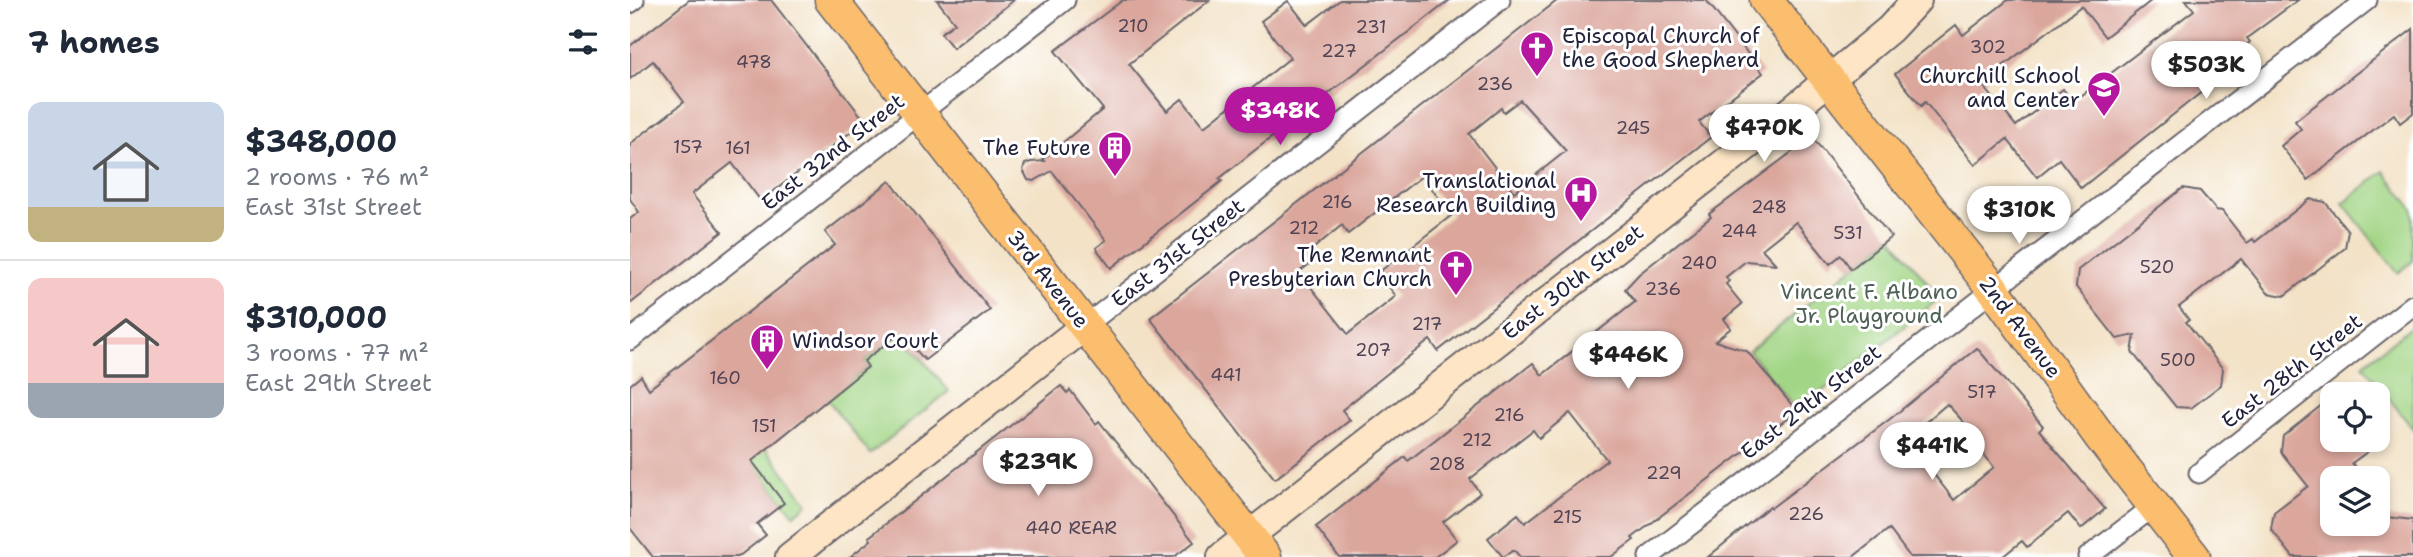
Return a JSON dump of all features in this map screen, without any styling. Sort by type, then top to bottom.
[{"type":"main road","name":"3rd Avenue","points":[[831,0],[1257,546]]},
{"type":"main road","name":"2nd Avenue","points":[[1766,0],[1994,290],[2194,557]]},
{"type":"street","name":"East 32nd Street","points":[[630,340],[1065,0]]},
{"type":"street","name":"East 31st Street","points":[[790,557],[1500,0]]},
{"type":"street","name":"East 30th Street","points":[[1222,557],[1257,546],[1829,80],[1890,29],[1917,0]]},
{"type":"street","name":"East 29th Street","points":[[1649,557],[2367,0]]},
{"type":"street","name":"East 28th Street","points":[[2199,473],[2413,304]]},
{"type":"street","points":[[2088,557],[2154,506]]},
{"type":"green space","points":[[2384,171],[2413,209],[2413,261],[2398,273],[2343,203]]},
{"type":"green space","name":"Vincent F. Albano Jr. Playground","points":[[1891,237],[1940,298],[1797,411],[1749,351]]},
{"type":"green space","points":[[2413,325],[2413,429],[2390,400],[2390,382],[2376,382],[2363,365]]},
{"type":"green space","points":[[900,333],[949,391],[870,454],[827,399],[868,367],[864,361]]},
{"type":"green space","points":[[765,447],[808,504],[794,515],[749,458]]},
{"type":"building","points":[[689,0],[771,0],[865,121],[761,201],[732,163],[692,194],[722,232],[630,304],[630,219],[639,212],[630,199],[630,144],[684,102],[653,61],[630,79],[630,46]]},
{"type":"building","points":[[937,0],[1014,0],[953,48],[941,33],[955,23]]},
{"type":"building","points":[[1123,0],[1210,0],[1129,64],[1167,111],[1182,99],[1204,127],[1290,58],[1261,21],[1288,1],[1307,25],[1340,0],[1450,0],[1250,154],[1219,179],[1222,181],[1111,268],[1096,248],[1106,240],[1052,171],[1034,181],[1028,180],[1023,170],[1025,164],[1045,161],[1043,159],[1103,109],[1055,51]]},
{"type":"building","points":[[1558,0],[1706,0],[1763,73],[1699,122],[1711,137],[1438,351],[1430,340],[1398,365],[1342,410],[1350,420],[1275,479],[1150,318]],"holes":[[[1520,100],[1566,151],[1514,192],[1469,134],[1501,108],[1504,112]],[[1422,176],[1452,215],[1378,273],[1396,296],[1348,334],[1299,272],[1315,260],[1309,252],[1342,225],[1348,234]]]},
{"type":"building","points":[[2008,0],[2152,0],[2105,37],[2081,6],[1981,83],[2016,126],[2063,89],[2073,102],[2194,10],[2186,0],[2298,0],[2247,38],[2250,42],[2227,59],[2233,67],[2081,188],[2059,159],[2037,177],[2007,139],[1975,165],[1925,102],[1921,106],[1895,74],[1956,25],[1963,35]]},
{"type":"building","points":[[2413,29],[2413,113],[2400,123],[2394,114],[2308,180],[2281,146],[2301,129],[2295,121]]},
{"type":"building","points":[[1812,137],[1891,237],[1851,269],[1841,255],[1830,264],[1796,222],[1762,249],[1776,264],[1746,261],[1726,277],[1729,281],[1726,284],[1742,304],[1724,319],[1731,328],[1715,341],[1747,351],[1797,411],[1611,557],[1520,557],[1514,550],[1503,557],[1488,538],[1518,514],[1525,523],[1607,460],[1570,413],[1539,438],[1533,430],[1470,479],[1480,493],[1443,522],[1457,540],[1435,557],[1339,557],[1316,527],[1405,457],[1408,461],[1533,363],[1542,375],[1635,302],[1625,289],[1639,274],[1711,217],[1709,214]]},
{"type":"building","name":"Windsor Court","points":[[890,181],[990,310],[925,360],[900,333],[864,361],[868,367],[752,461],[784,503],[757,524],[766,535],[738,557],[653,557],[630,528],[630,385],[641,376],[649,389],[835,245],[825,232]]},
{"type":"building","points":[[2183,188],[2200,191],[2216,210],[2222,211],[2247,243],[2253,239],[2255,242],[2310,199],[2325,202],[2348,231],[2345,248],[2284,296],[2268,293],[2241,259],[2179,307],[2189,320],[2186,322],[2223,369],[2221,385],[2191,408],[2176,407],[2132,352],[2135,335],[2117,339],[2076,287],[2078,270]]},
{"type":"building","points":[[1977,348],[2043,426],[2039,430],[2105,509],[2081,529],[2068,513],[2027,547],[2022,541],[2002,557],[1910,557],[1889,529],[1853,557],[1708,557],[1770,506],[1771,508],[1890,419]],"holes":[[[1947,404],[1983,443],[1978,447],[1994,467],[1954,500],[1906,439]]]},
{"type":"building","points":[[1061,386],[1067,393],[1070,390],[1096,424],[1099,421],[1194,542],[1174,557],[850,557],[871,540],[869,537]]},
{"type":"building","points":[[2320,406],[2320,452],[2367,452],[2352,463],[2354,466],[2320,466],[2320,536],[2390,536],[2390,517],[2413,520],[2413,557],[2293,557],[2271,529],[2274,512],[2308,486],[2281,452],[2283,436]]},
{"type":"place","name":"Episcopal Church of the Good Shepherd","points":[[1537,78]]},
{"type":"place","name":"Churchill School and Center","points":[[2104,118]]},
{"type":"place","name":"The Future","points":[[1115,178]]},
{"type":"place","name":"Translational Research Building","points":[[1581,223]]},
{"type":"place","name":"The Remnant Presbyterian Church","points":[[1456,297]]},
{"type":"place","name":"Windsor Court","points":[[767,371]]}]
